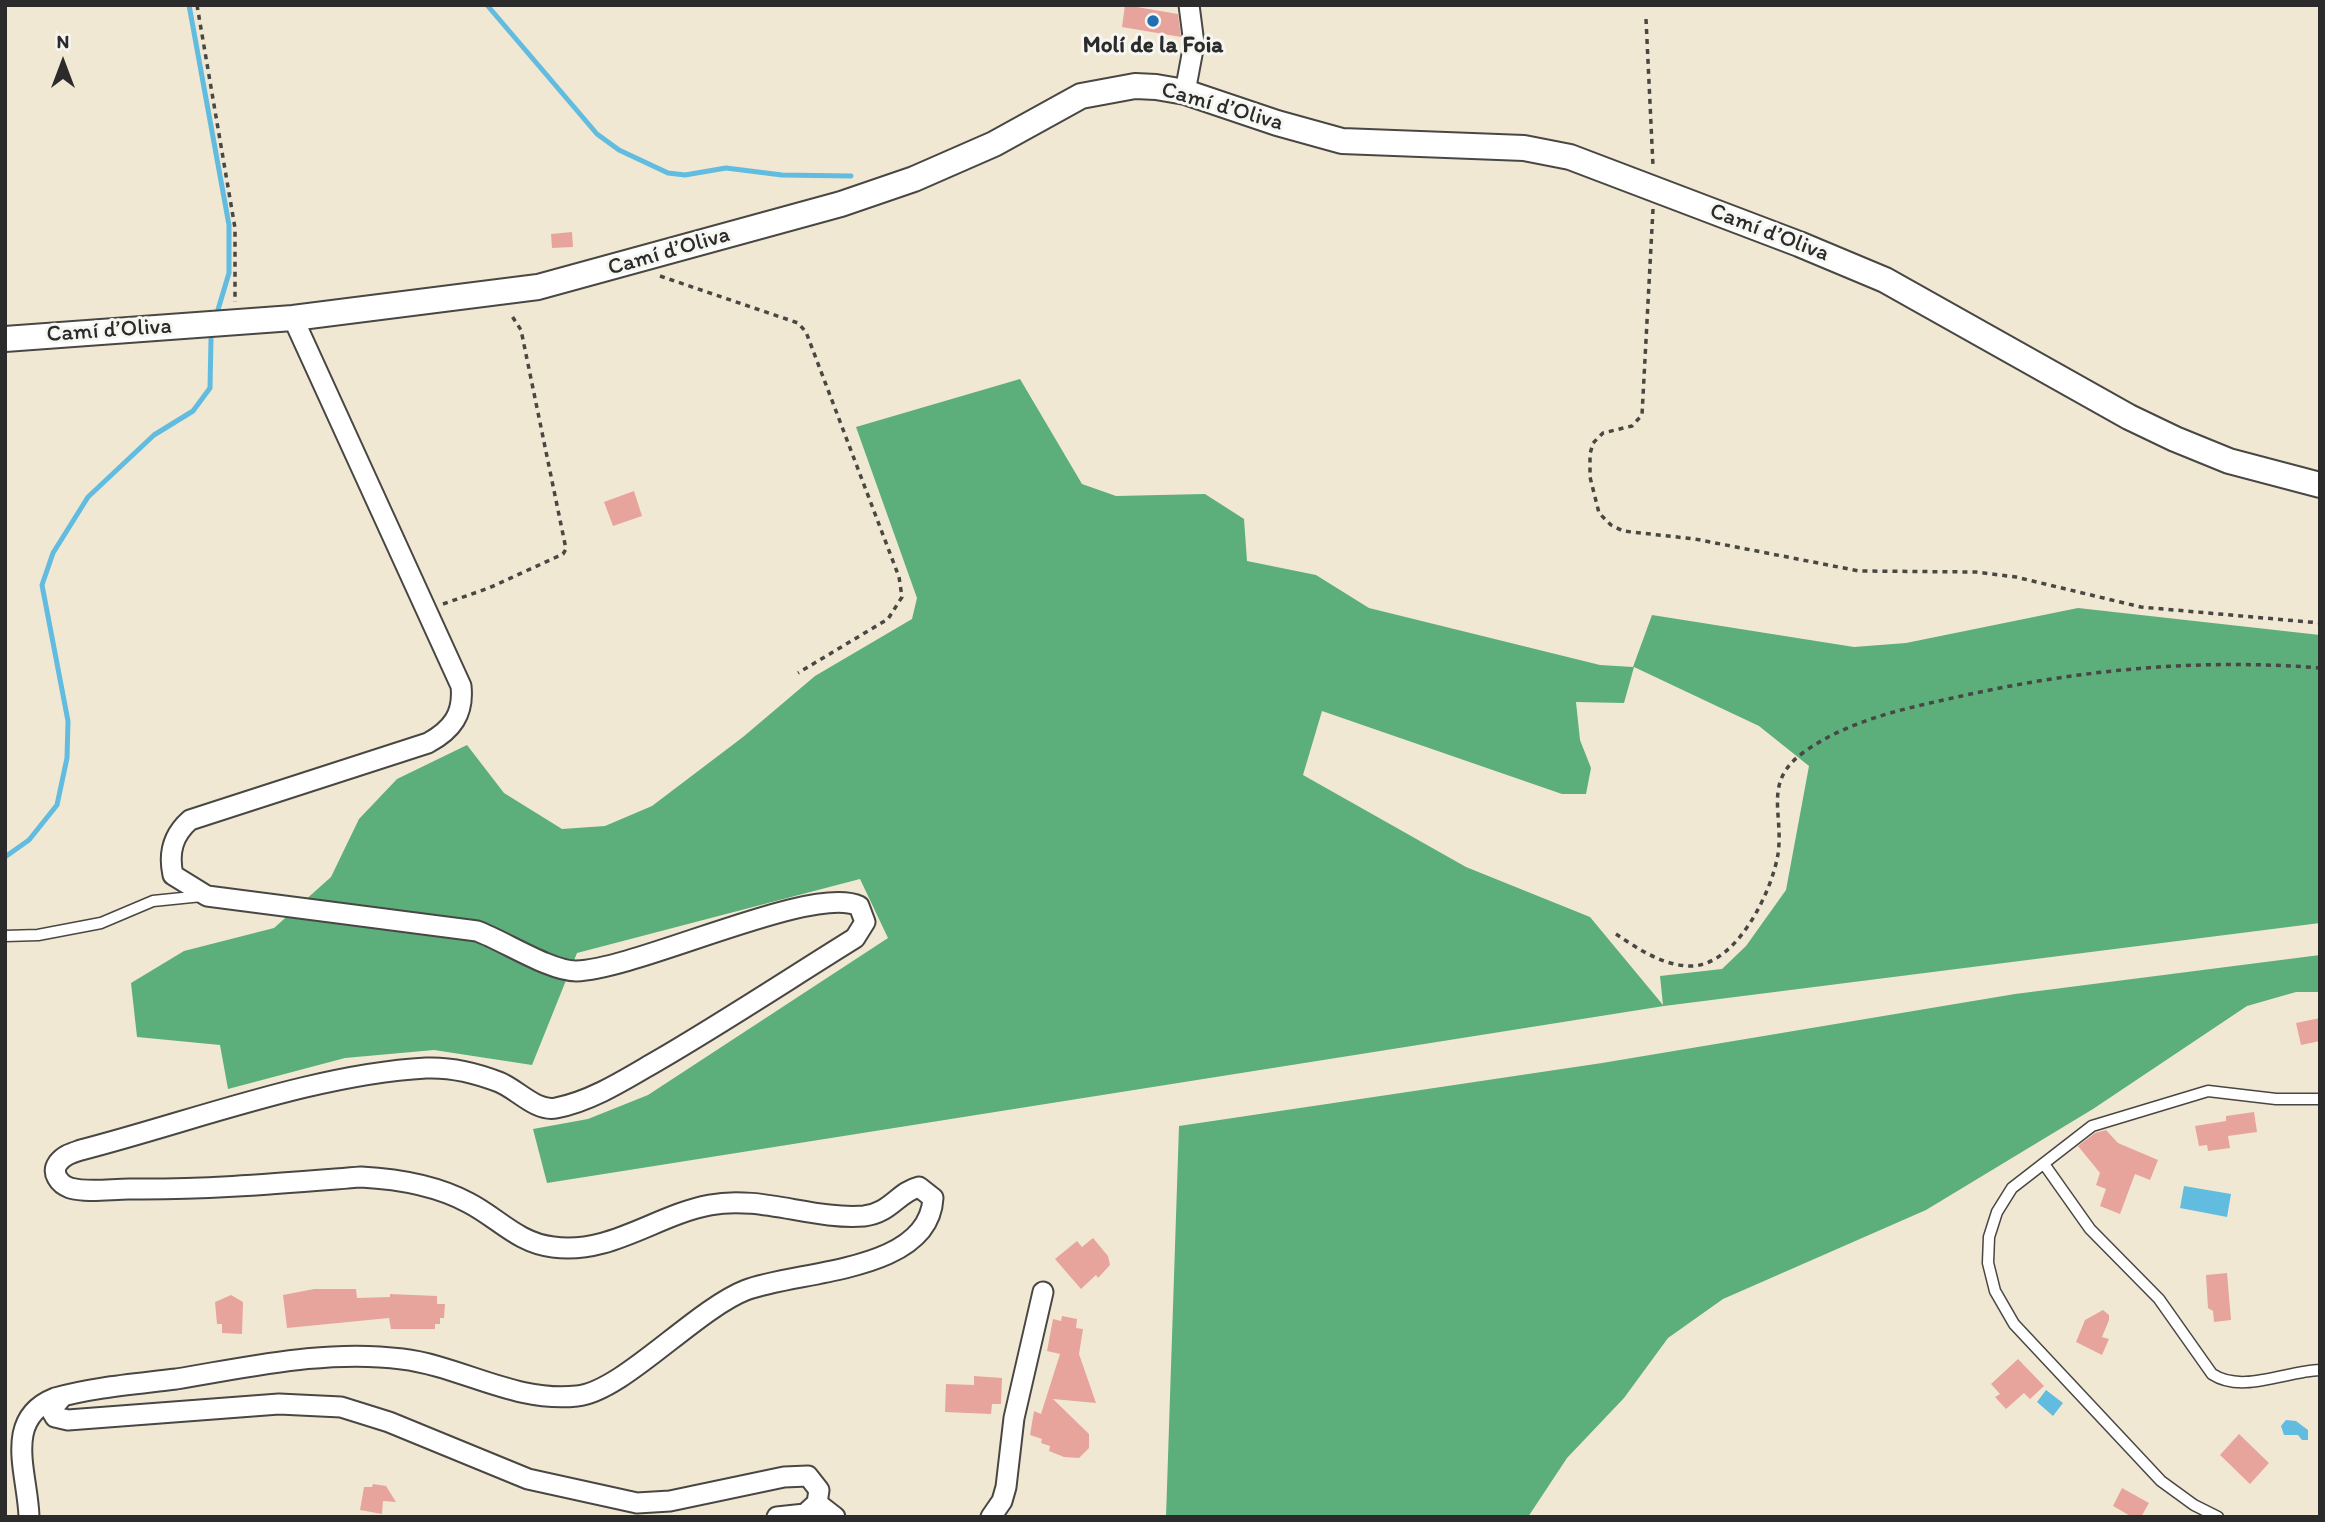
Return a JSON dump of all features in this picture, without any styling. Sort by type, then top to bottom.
[{"type":"street","points":[[1185,92],[1194,44],[1189,5]]},
{"type":"street","name":"Camí d’Oliva","points":[[5,339],[293,318],[538,287],[914,180],[994,144],[1082,96],[1135,86],[1185,92],[1277,123],[1342,141],[1524,148],[1570,157],[1885,280],[2129,417],[2175,439],[2229,461],[2320,485]]},
{"type":"street","points":[[29,1517],[21,1437],[26,1423],[39,1406],[63,1395],[290,1362],[353,1356],[404,1359],[521,1392],[578,1396],[598,1390],[620,1376],[727,1299],[775,1282],[865,1264],[895,1252],[910,1239],[932,1208],[933,1198],[919,1187],[909,1189],[884,1211],[867,1215],[841,1216],[732,1203],[711,1204],[614,1240],[586,1248],[564,1248],[517,1236],[470,1203],[449,1194],[387,1178],[361,1177],[196,1190],[81,1189],[62,1184],[55,1170],[68,1154],[302,1090],[377,1073],[430,1068],[451,1070],[502,1083],[546,1108],[564,1105],[602,1090],[677,1049],[855,938],[865,922],[859,906],[837,900],[749,922],[603,966],[573,971],[551,965],[507,942],[477,931],[207,896],[173,875],[173,841],[179,830],[190,820],[428,743],[444,734],[453,724],[462,698],[461,686],[293,318]]},
{"type":"street","points":[[990,1517],[1002,1501],[1006,1487],[1014,1418],[1042,1292]]},
{"type":"street","points":[[63,1395],[51,1410],[55,1417],[68,1420],[279,1404],[341,1407],[389,1422],[500,1469],[602,1497],[653,1503],[797,1475],[808,1476],[814,1482],[819,1496],[817,1503],[805,1514],[777,1517]]},
{"type":"street","points":[[817,1503],[835,1517]]},
{"type":"lane","points":[[5,936],[38,935],[102,923],[153,901],[173,897],[207,896]]},
{"type":"lane","points":[[2218,1517],[2194,1505],[2161,1481],[2023,1334],[2002,1306],[1988,1263],[1989,1237],[1997,1212],[2012,1188],[2092,1126],[2188,1095],[2225,1091],[2276,1099],[2320,1099]]},
{"type":"lane","points":[[2044,1164],[2090,1229],[2154,1293],[2212,1374],[2232,1383],[2320,1370]]},
{"type":"path","points":[[197,5],[235,228],[234,322]]},
{"type":"path","points":[[1646,19],[1654,188],[1642,415],[1632,426],[1603,433],[1593,443],[1590,454],[1593,498],[1599,513],[1611,525],[1623,531],[1695,539],[1860,571],[2003,575],[2141,607],[2320,623]]},
{"type":"path","points":[[626,264],[798,323],[806,332],[903,587],[898,606],[888,619],[798,673]]},
{"type":"path","points":[[426,610],[509,580],[563,554],[566,549],[521,330],[517,319],[508,311]]},
{"type":"path","points":[[1616,934],[1647,956],[1693,966],[1707,962],[1728,948],[1750,925],[1769,887],[1778,852],[1778,784],[1789,763],[1843,730],[1886,713],[2079,673],[2254,663],[2320,668]]},
{"type":"green space","points":[[1020,379],[1082,484],[1116,496],[1205,494],[1244,519],[1247,561],[1316,575],[1369,608],[1600,665],[1633,667],[1652,615],[1854,647],[1906,643],[2078,608],[2320,635],[2320,923],[1664,1006],[547,1183],[533,1129],[588,1119],[648,1095],[888,938],[860,879],[577,953],[532,1065],[434,1050],[345,1058],[228,1089],[220,1045],[137,1037],[131,983],[184,951],[274,928],[331,877],[359,819],[397,779],[467,745],[504,793],[562,829],[605,826],[652,806],[743,737],[815,676],[912,619],[917,598],[856,427]],"holes":[[[1634,667],[1759,726],[1809,766],[1786,890],[1746,946],[1722,969],[1660,976],[1663,1005],[1590,917],[1466,867],[1303,775],[1322,711],[1562,794],[1586,794],[1591,768],[1580,740],[1576,702],[1624,703]]]},
{"type":"green space","points":[[2320,955],[2320,992],[2296,992],[2247,1006],[2093,1109],[1926,1210],[1723,1299],[1668,1338],[1624,1398],[1567,1458],[1528,1517],[1166,1517],[1179,1126],[1602,1063],[2015,994]]},
{"type":"water","points":[[2184,1186],[2231,1194],[2227,1217],[2180,1208]]},
{"type":"water","points":[[2046,1390],[2063,1403],[2053,1416],[2037,1402]]},
{"type":"water","points":[[2286,1420],[2296,1421],[2308,1430],[2308,1440],[2302,1440],[2298,1435],[2284,1435],[2281,1426]]},
{"type":"building","name":"Molí de la Foia","points":[[1125,5],[1178,14],[1181,37],[1122,27]]},
{"type":"building","points":[[572,232],[573,247],[552,248],[551,234]]},
{"type":"building","points":[[634,491],[642,516],[613,526],[604,502]]},
{"type":"building","points":[[2320,1018],[2320,1041],[2301,1045],[2296,1023]]},
{"type":"building","points":[[2254,1112],[2257,1132],[2228,1136],[2230,1148],[2208,1151],[2207,1145],[2199,1146],[2195,1126],[2226,1121],[2226,1116]]},
{"type":"building","points":[[2106,1130],[2118,1143],[2158,1160],[2150,1180],[2135,1174],[2120,1214],[2100,1206],[2106,1189],[2096,1185],[2100,1173],[2078,1146],[2095,1133]]},
{"type":"building","points":[[1093,1238],[1108,1256],[1110,1265],[1098,1278],[1096,1275],[1081,1289],[1055,1259],[1077,1241],[1082,1247]]},
{"type":"building","points":[[2227,1273],[2231,1320],[2214,1322],[2213,1311],[2208,1308],[2206,1275]]},
{"type":"building","points":[[314,1289],[356,1289],[357,1298],[390,1297],[390,1294],[437,1296],[437,1304],[445,1304],[444,1318],[440,1318],[440,1324],[435,1324],[435,1329],[391,1329],[389,1318],[287,1328],[283,1295]]},
{"type":"building","points":[[231,1295],[243,1302],[242,1334],[222,1333],[222,1324],[217,1324],[215,1302]]},
{"type":"building","points":[[2103,1310],[2109,1315],[2109,1320],[2102,1337],[2109,1339],[2102,1355],[2076,1342],[2085,1320]]},
{"type":"building","points":[[1062,1316],[1077,1319],[1076,1328],[1083,1329],[1079,1354],[1096,1403],[1053,1399],[1089,1434],[1089,1448],[1079,1458],[1064,1457],[1049,1451],[1050,1446],[1041,1443],[1042,1439],[1030,1435],[1034,1411],[1041,1414],[1060,1354],[1047,1351],[1053,1319],[1061,1321]]},
{"type":"building","points":[[2018,1359],[2044,1386],[2030,1399],[2024,1393],[2006,1409],[1995,1397],[2000,1394],[1991,1384]]},
{"type":"building","points":[[974,1376],[1002,1378],[1001,1404],[992,1404],[991,1414],[945,1412],[946,1384],[974,1385]]},
{"type":"building","points":[[2239,1434],[2269,1463],[2250,1484],[2220,1455]]},
{"type":"building","points":[[373,1484],[386,1486],[396,1502],[383,1501],[382,1514],[360,1510],[364,1487],[372,1487]]},
{"type":"building","points":[[2122,1488],[2149,1503],[2141,1517],[2132,1517],[2113,1506]]},
{"type":"waterway","points":[[189,5],[229,225],[229,273],[217,313]]},
{"type":"waterway","points":[[487,5],[597,134],[619,150],[668,173],[685,175],[726,168],[782,175],[851,176]]},
{"type":"waterway","points":[[5,857],[29,840],[57,805],[67,758],[68,721],[42,585],[53,553],[88,497],[154,435],[193,411],[210,388],[211,339]]},
{"type":"place","name":"Molí de la Foia","points":[[1153,21]]}]
